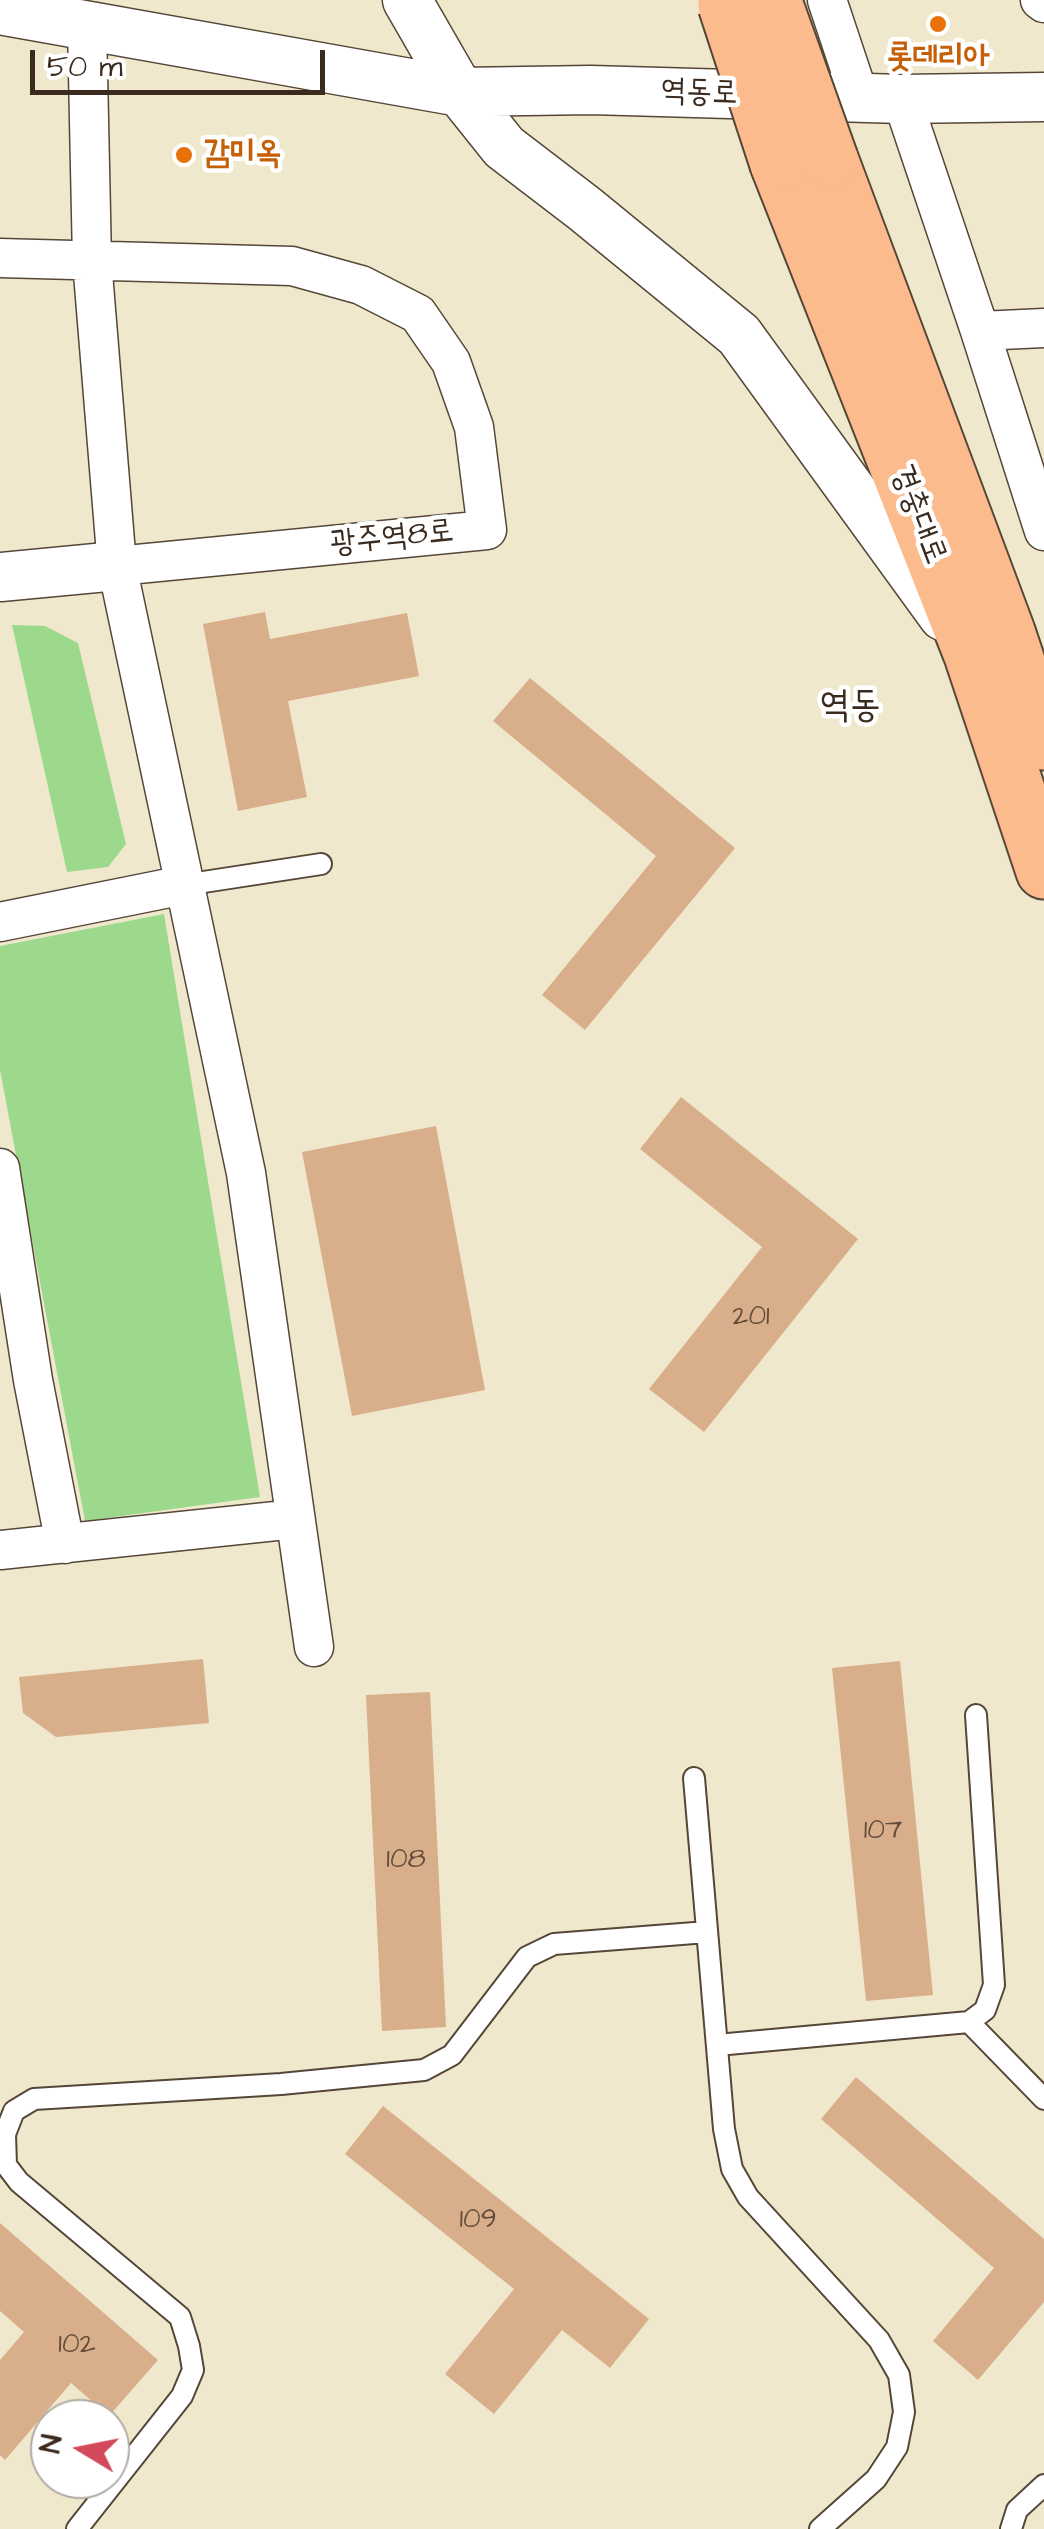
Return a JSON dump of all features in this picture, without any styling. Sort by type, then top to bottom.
[{"type":"main road","points":[[765,2],[804,161]]},
{"type":"main road","name":"경충대로","points":[[804,161],[1044,871]]},
{"type":"main road","name":"경충대로","points":[[804,161],[1006,632],[1044,742]]},
{"type":"street","points":[[407,0],[460,92],[504,146],[740,335],[972,655]]},
{"type":"street","points":[[765,2],[881,99],[980,331],[1044,531]]},
{"type":"street","name":"역동로","points":[[3,7],[87,26],[460,92],[591,90],[881,99],[1044,97]]},
{"type":"street","points":[[87,26],[92,260],[117,566],[246,1173],[314,1646]]},
{"type":"street","name":"광주역8로","points":[[0,258],[292,266],[361,284],[418,314],[451,362],[474,428],[487,530],[0,576]]},
{"type":"street","points":[[980,331],[1044,328]]},
{"type":"street","points":[[0,922],[184,885]]},
{"type":"street","points":[[0,1168],[16,1382],[65,1544]]},
{"type":"street","points":[[0,1550],[295,1519]]},
{"type":"lane","points":[[184,885],[321,864]]},
{"type":"lane","points":[[717,2045],[970,2022],[985,2010],[994,1985],[976,1715]]},
{"type":"lane","points":[[694,1778],[724,2130],[732,2168],[748,2198],[879,2340],[899,2375],[904,2412],[896,2446],[876,2479],[820,2529]]},
{"type":"lane","points":[[77,2529],[182,2396],[193,2370],[192,2358],[180,2317],[19,2182],[6,2165],[5,2134],[14,2110],[34,2099],[281,2084],[424,2070],[452,2055],[528,1957],[554,1944],[707,1932]]},
{"type":"lane","points":[[970,2022],[1044,2099]]},
{"type":"lane","points":[[1010,2529],[1017,2510],[1044,2484]]},
{"type":"green space","points":[[12,625],[45,626],[78,643],[126,844],[108,867],[67,872]]},
{"type":"green space","points":[[164,914],[260,1497],[85,1521],[0,1070],[0,946]]},
{"type":"building","points":[[265,612],[270,639],[407,613],[419,676],[288,701],[307,797],[238,811],[203,624]]},
{"type":"building","points":[[530,678],[735,848],[585,1030],[542,995],[656,856],[493,721]]},
{"type":"building","points":[[681,1097],[858,1239],[704,1432],[649,1389],[762,1247],[640,1149]]},
{"type":"building","points":[[436,1126],[485,1390],[352,1416],[302,1152]]},
{"type":"building","points":[[203,1659],[209,1723],[56,1737],[23,1713],[19,1677]]},
{"type":"building","points":[[900,1661],[933,1995],[866,2001],[832,1668]]},
{"type":"building","points":[[430,1692],[446,2027],[382,2031],[366,1695]]},
{"type":"building","points":[[856,2077],[1044,2239],[1044,2302],[978,2380],[933,2341],[994,2268],[821,2119]]},
{"type":"building","points":[[383,2106],[649,2319],[610,2368],[562,2330],[494,2414],[445,2374],[514,2289],[345,2154]]},
{"type":"building","points":[[0,2223],[158,2360],[124,2399],[89,2399],[71,2383],[57,2399],[30,2399],[30,2431],[5,2460],[0,2455],[0,2360],[24,2332],[0,2311]]},
{"type":"place","name":"롯데리아","points":[[938,24]]},
{"type":"place","name":"감미옥","points":[[184,155]]},
{"type":"district","name":"역동","points":[[850,708]]}]
